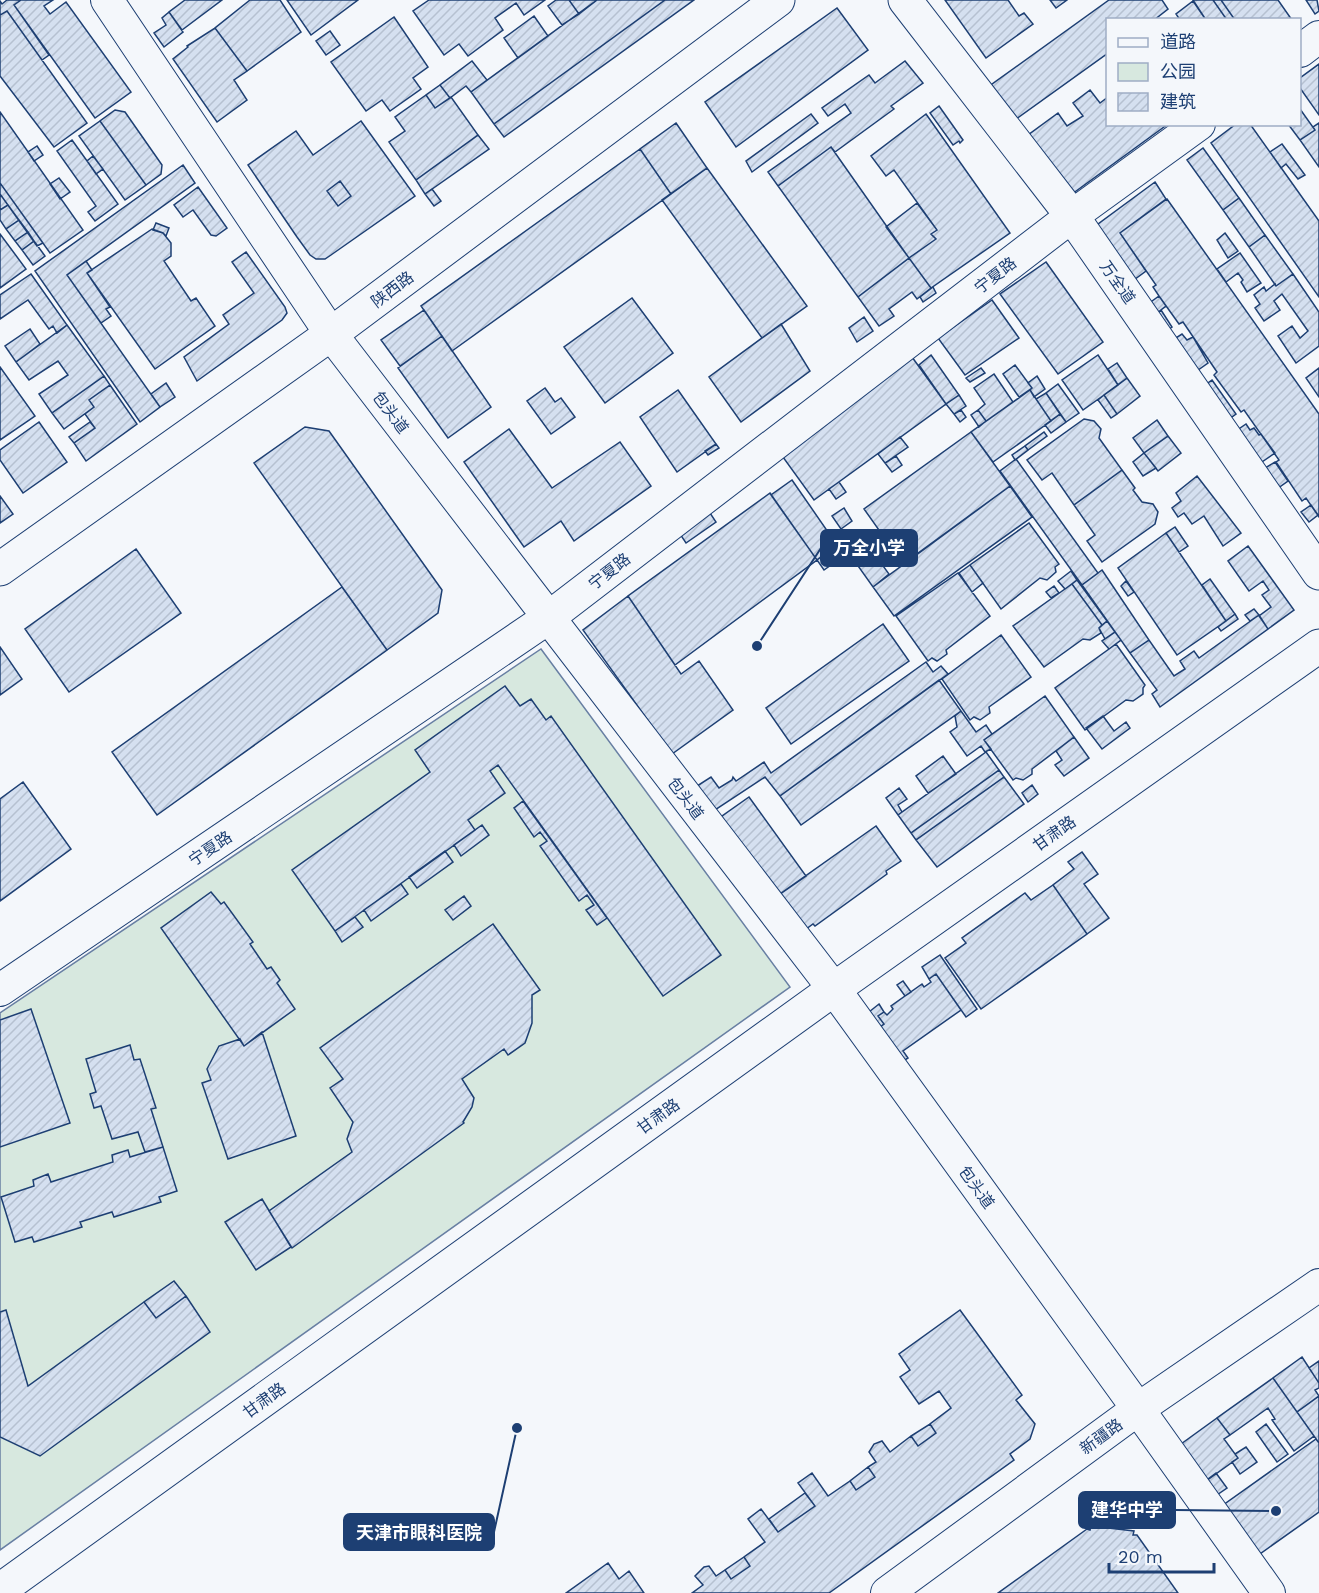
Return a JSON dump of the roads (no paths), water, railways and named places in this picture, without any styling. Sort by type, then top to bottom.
[{"type":"street","name":"包头道","points":[[107,0],[331,334],[834,989],[1138,1408],[1269,1593]]},
{"type":"street","name":"陕西路","points":[[0,569],[331,334],[778,0]]},
{"type":"street","name":"万全道","points":[[905,0],[1072,216],[1319,573]]},
{"type":"street","points":[[1301,50],[1319,37]]},
{"type":"street","name":"宁夏路","points":[[0,990],[549,618],[1072,216],[1195,126]]},
{"type":"street","name":"甘肃路","points":[[0,1590],[834,989],[1319,646]]},
{"type":"street","name":"新疆路","points":[[887,1593],[1138,1408],[1319,1285]]},
{"type":"place","name":"万全小学","points":[[757,646]]},
{"type":"place","name":"天津市眼科医院","points":[[517,1428]]},
{"type":"place","name":"建华中学","points":[[1276,1511]]}]
